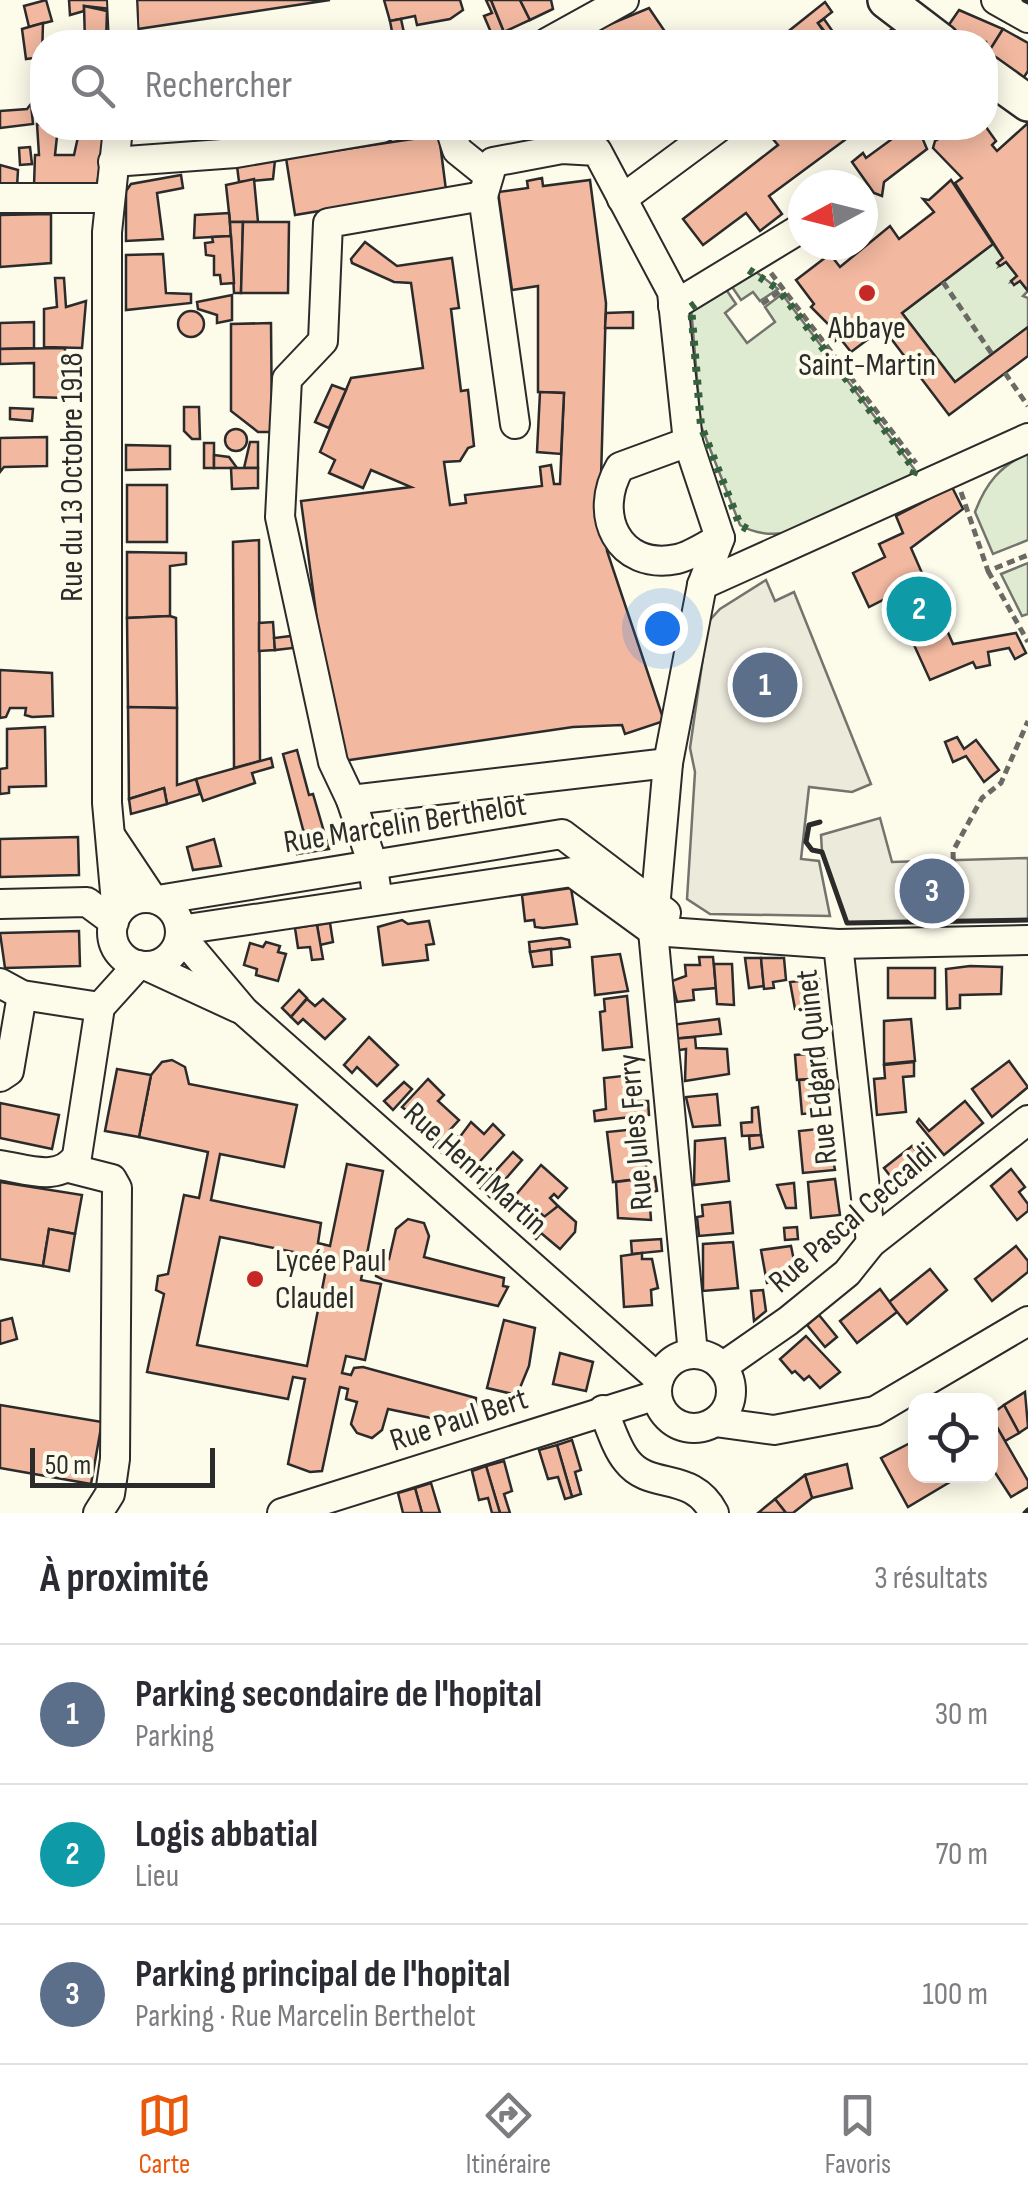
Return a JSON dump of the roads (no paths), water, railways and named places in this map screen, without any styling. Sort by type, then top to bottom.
[{"type":"main road","points":[[886,0],[925,30]]},
{"type":"main road","points":[[998,82],[1028,103]]},
{"type":"street","points":[[122,0],[123,30]]},
{"type":"street","points":[[559,30],[578,10],[624,0]]},
{"type":"street","points":[[996,0],[1028,18]]},
{"type":"street","name":"Rue du 13 Octobre 1918","points":[[116,140],[109,198],[107,828],[116,918]]},
{"type":"street","points":[[113,162],[236,153],[312,140]]},
{"type":"street","points":[[454,140],[457,150],[486,185]]},
{"type":"street","points":[[622,199],[702,140]]},
{"type":"street","points":[[515,424],[486,185],[493,162],[562,149],[597,152],[672,292],[688,442],[720,538],[679,559],[633,553],[609,523],[606,504],[610,484],[620,467],[688,442]]},
{"type":"street","points":[[378,900],[372,862],[352,800],[333,762],[280,518],[286,379],[323,341],[328,223],[486,185]]},
{"type":"street","points":[[0,198],[109,198]]},
{"type":"street","points":[[674,306],[788,238]]},
{"type":"street","points":[[702,585],[1028,438]]},
{"type":"street","name":"Rue Jules Ferry","points":[[692,1354],[653,931],[668,763],[702,585],[720,538]]},
{"type":"street","points":[[352,800],[668,763]]},
{"type":"street","points":[[0,1164],[57,1174],[69,1168],[76,1156],[100,1007],[143,966],[173,953],[180,932],[174,911],[154,899],[107,828]]},
{"type":"street","name":"Rue Marcelin Berthelot","points":[[154,899],[562,834],[656,903],[690,934]]},
{"type":"street","points":[[180,932],[572,872],[653,931],[838,944],[1028,940]]},
{"type":"street","points":[[143,966],[128,961],[114,944],[116,918],[131,902],[154,899]]},
{"type":"street","points":[[0,904],[87,902],[116,918]]},
{"type":"street","name":"Rue Henri Martin","points":[[180,932],[244,1011],[658,1387]]},
{"type":"street","name":"Rue Edgard Quinet","points":[[838,944],[871,1243]]},
{"type":"street","name":"Rue Henri Martin","points":[[143,966],[244,1011]]},
{"type":"street","points":[[0,1077],[9,1071],[11,989],[100,1007]]},
{"type":"street","name":"Rue Pascal Ceccaldi","points":[[722,1367],[832,1285],[871,1243],[1028,1120]]},
{"type":"street","points":[[69,1168],[112,1179],[118,1188],[116,1459],[110,1494],[98,1513]]},
{"type":"street","points":[[714,1422],[730,1402],[729,1378],[722,1367],[692,1354],[672,1361],[658,1387],[660,1407],[678,1425],[690,1428],[714,1422],[774,1430],[875,1411],[1028,1322]]},
{"type":"street","name":"Rue Paul Bert","points":[[282,1513],[603,1410],[658,1387]]},
{"type":"street","points":[[603,1410],[627,1461],[639,1472],[693,1487],[714,1513]]},
{"type":"place","name":"Abbaye Saint-Martin","points":[[867,293]]},
{"type":"place","name":"Logis abbatial","points":[[919,609]]},
{"type":"place","name":"Parking secondaire de l'hopital","points":[[765,685]]},
{"type":"place","name":"Parking principal de l'hopital","points":[[932,891]]},
{"type":"place","name":"Lycée Paul Claudel","points":[[255,1279]]}]
